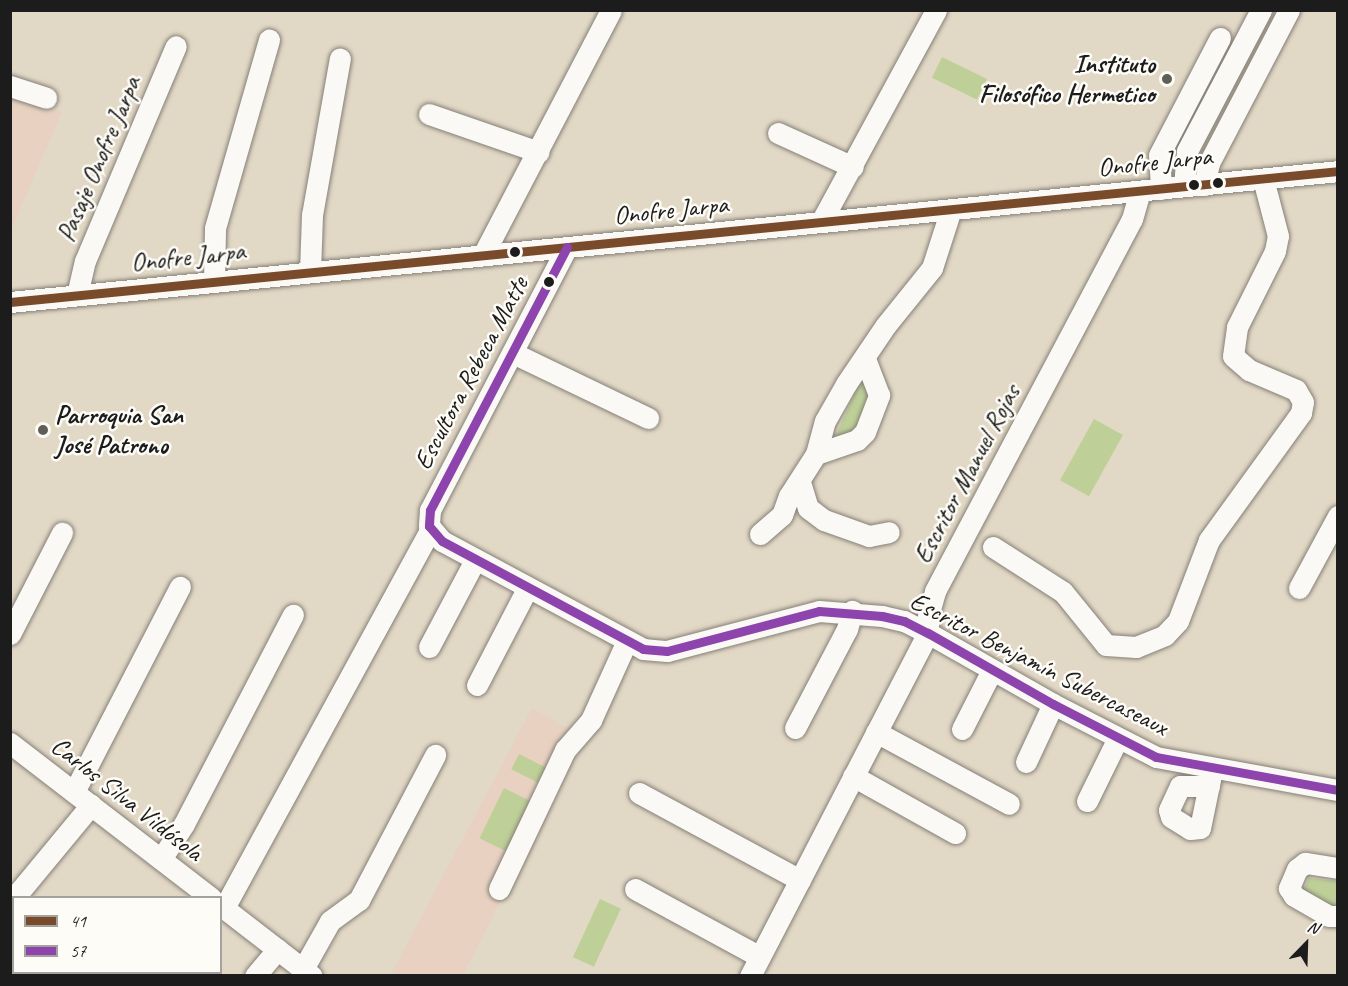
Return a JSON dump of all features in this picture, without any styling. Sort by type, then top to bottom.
[{"type":"street","points":[[821,222],[853,167],[936,10]]},
{"type":"street","points":[[1194,185],[1187,151],[1261,10]]},
{"type":"street","points":[[1194,185],[1209,163],[1289,10]]},
{"type":"street","name":"Escultora Rebeca Matte","points":[[483,255],[539,152],[609,11]]},
{"type":"street","name":"Escritor Manuel Rojas","points":[[755,970],[928,633],[928,616],[935,591],[1132,219],[1150,190],[1159,155],[1220,38]]},
{"type":"street","points":[[214,282],[215,228],[269,40]]},
{"type":"street","name":"Pasaje Onofre Jarpa","points":[[77,295],[85,261],[176,46]]},
{"type":"street","points":[[310,272],[312,215],[340,58]]},
{"type":"street","points":[[10,86],[46,98]]},
{"type":"street","points":[[429,114],[539,152]]},
{"type":"street","points":[[778,133],[853,167]]},
{"type":"street","name":"Onofre Jarpa","points":[[10,302],[1338,171]]},
{"type":"street","points":[[993,547],[1063,592],[1106,645],[1136,647],[1165,635],[1178,621],[1209,540],[1301,413],[1303,402],[1296,390],[1249,370],[1233,356],[1237,327],[1275,251],[1278,236],[1263,178]]},
{"type":"street","points":[[782,515],[789,496],[816,454],[825,421],[846,384],[866,361],[886,325],[932,268],[951,209]]},
{"type":"street","name":"Escultora Rebeca Matte","points":[[222,896],[430,528],[430,510],[567,247]]},
{"type":"street","points":[[513,352],[648,418]]},
{"type":"street","points":[[816,454],[857,440],[865,432],[879,395],[866,361]]},
{"type":"street","points":[[800,482],[808,508],[824,520],[857,533],[889,532]]},
{"type":"street","points":[[760,534],[782,515],[808,508]]},
{"type":"street","points":[[1299,588],[1338,516]]},
{"type":"street","name":"Escritor Benjamín Subercaseaux","points":[[430,528],[442,540],[527,589],[626,643],[651,651],[667,651],[819,611],[852,611],[904,621],[1053,704],[1156,757],[1210,778],[1338,790]]},
{"type":"street","points":[[10,634],[62,533]]},
{"type":"street","points":[[429,646],[475,560]]},
{"type":"street","points":[[74,792],[180,587]]},
{"type":"street","points":[[477,685],[527,589]]},
{"type":"street","points":[[795,728],[847,629],[852,611]]},
{"type":"street","points":[[161,859],[184,824],[293,615]]},
{"type":"street","points":[[499,889],[565,750],[591,720],[626,643]]},
{"type":"street","points":[[962,729],[992,670]]},
{"type":"street","points":[[1026,762],[1053,704]]},
{"type":"street","points":[[876,732],[1010,804]]},
{"type":"street","points":[[1087,801],[1118,738]]},
{"type":"street","name":"Carlos Silva Vildósola","points":[[10,742],[209,896]]},
{"type":"street","points":[[307,972],[330,921],[359,900],[435,755]]},
{"type":"street","points":[[853,776],[956,833]]},
{"type":"street","points":[[639,793],[800,880]]},
{"type":"street","points":[[16,896],[91,805]]},
{"type":"street","points":[[1338,868],[1305,863],[1289,888],[1294,896],[1329,916],[1338,916]]},
{"type":"street","points":[[635,889],[755,970]]},
{"type":"street","name":"Carlos Silva Vildósola","points":[[222,906],[307,972]]},
{"type":"street","points":[[255,975],[278,949]]},
{"type":"shaded area","points":[[11,95],[62,112],[11,230]]},
{"type":"shaded area","points":[[532,708],[584,738],[463,975],[390,976]]},
{"type":"green space","points":[[942,57],[987,79],[977,100],[932,78]]},
{"type":"green space","points":[[866,382],[871,394],[850,441],[836,435],[858,386]]},
{"type":"green space","points":[[1094,419],[1123,435],[1089,496],[1060,480]]},
{"type":"green space","points":[[519,754],[546,768],[538,783],[511,769]]},
{"type":"green space","points":[[504,788],[531,801],[506,851],[479,838]]},
{"type":"green space","points":[[1309,878],[1337,881],[1337,909],[1301,896]]},
{"type":"green space","points":[[600,899],[621,909],[594,967],[573,957]]},
{"type":"transit line","name":"41","points":[[10,302],[1338,171]]},
{"type":"transit line","name":"57","points":[[567,247],[430,510],[429,526],[442,541],[643,649],[667,651],[819,611],[882,616],[904,621],[928,633],[1053,704],[1156,757],[1338,790]]},
{"type":"place","name":"Instituto Filosófico Hermetico","points":[[1167,79]]},
{"type":"place","name":"Parroquia San José Patrono","points":[[43,430]]}]
